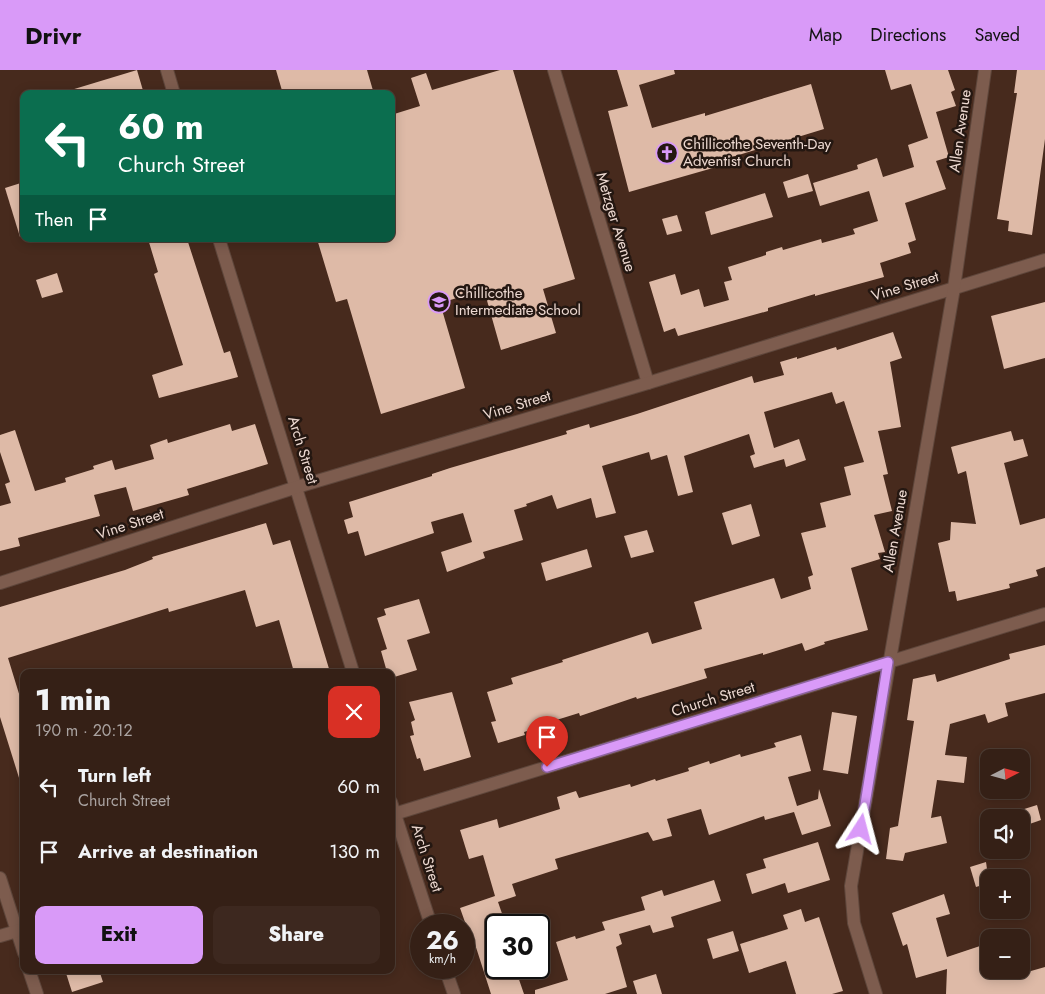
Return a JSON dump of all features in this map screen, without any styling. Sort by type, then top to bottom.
[{"type":"street","points":[[167,70],[173,90]]},
{"type":"street","name":"Metzger Avenue","points":[[554,70],[648,383]]},
{"type":"street","name":"Allen Avenue","points":[[876,994],[854,923],[850,899],[888,662],[954,288],[985,70]]},
{"type":"street","name":"Arch Street","points":[[220,242],[352,669]]},
{"type":"street","name":"Vine Street","points":[[0,583],[297,487],[648,383],[1045,260]]},
{"type":"street","name":"Church Street","points":[[395,809],[1045,614]]},
{"type":"street","name":"Arch Street","points":[[395,819],[427,914]]},
{"type":"street","points":[[0,878],[20,930],[0,936]]},
{"type":"street","points":[[30,974],[37,994]]},
{"type":"street","points":[[449,979],[454,994]]},
{"type":"building","points":[[137,70],[143,90],[71,90]]},
{"type":"building","points":[[276,70],[367,70],[373,90],[282,90]]},
{"type":"building","points":[[500,70],[513,70],[575,279],[543,289],[556,333],[501,350],[484,290],[440,303],[465,388],[381,414],[347,299],[336,302],[318,242],[395,242],[395,114],[420,106],[411,78],[426,73],[432,90]]},
{"type":"building","points":[[617,70],[674,70],[675,74],[639,85],[652,128],[705,113],[705,116],[811,84],[824,129],[719,161],[720,166],[629,192],[608,111],[628,106]]},
{"type":"building","points":[[885,70],[948,70],[955,90],[951,92],[956,106],[936,112],[949,157],[936,161],[946,189],[905,203],[916,240],[908,243],[911,253],[880,263],[884,277],[815,296],[815,294],[768,308],[768,311],[678,336],[675,328],[664,332],[649,282],[675,274],[681,295],[699,289],[704,307],[729,300],[724,282],[732,280],[728,267],[766,255],[766,252],[782,247],[783,250],[821,239],[822,243],[855,234],[853,229],[878,221],[869,191],[820,206],[813,183],[858,169],[857,165],[877,158],[883,177],[914,167],[908,145],[928,138],[911,84],[891,90]]},
{"type":"building","points":[[1017,70],[1045,70],[1045,139],[1032,235],[1008,231],[1009,221],[997,219],[1017,93],[1014,93]]},
{"type":"building","points":[[808,174],[813,191],[788,198],[783,182]]},
{"type":"building","points":[[20,183],[20,237],[5,188]]},
{"type":"building","points":[[765,193],[773,217],[711,235],[705,212]]},
{"type":"building","points":[[677,215],[682,231],[667,235],[662,219]]},
{"type":"building","points":[[149,242],[188,242],[224,353],[230,351],[238,377],[159,398],[152,375],[183,365],[154,274],[158,272]]},
{"type":"building","points":[[57,273],[63,292],[42,298],[36,280]]},
{"type":"building","points":[[1045,302],[1045,358],[1004,369],[991,316]]},
{"type":"building","points":[[893,332],[902,358],[890,362],[901,427],[878,431],[888,474],[883,475],[892,511],[874,515],[885,552],[878,553],[880,559],[851,568],[868,630],[824,642],[825,644],[805,651],[802,643],[763,655],[763,653],[704,669],[707,678],[637,699],[636,697],[580,716],[579,713],[550,722],[551,724],[524,732],[525,735],[498,743],[491,722],[496,721],[487,692],[513,684],[511,678],[648,632],[652,644],[702,629],[694,602],[774,578],[781,599],[811,589],[808,577],[813,575],[801,533],[826,527],[820,503],[851,495],[844,467],[864,462],[844,401],[836,404],[832,392],[764,412],[774,448],[799,439],[806,460],[786,467],[784,459],[754,468],[750,456],[755,454],[749,434],[684,456],[693,492],[678,496],[667,455],[651,460],[649,452],[602,466],[616,513],[596,518],[591,498],[557,509],[552,495],[526,504],[527,506],[514,510],[523,540],[483,552],[485,558],[447,572],[441,552],[472,542],[463,513],[431,522],[434,533],[365,556],[358,531],[348,534],[344,520],[353,517],[349,502],[432,476],[432,474],[450,468],[567,434],[566,431],[589,424],[590,428],[752,376],[754,383],[784,375],[780,362],[797,357],[797,359],[836,347],[837,350]]},
{"type":"building","points":[[230,424],[232,431],[255,424],[268,464],[187,489],[189,495],[133,511],[126,487],[94,495],[100,516],[18,538],[20,546],[0,551],[0,506],[11,503],[5,484],[10,482],[0,452],[0,435],[15,430],[35,491],[66,482],[65,478],[94,469],[93,466],[112,460],[115,470],[154,459],[150,445],[167,439],[168,443]]},
{"type":"building","points":[[1011,431],[1014,441],[1023,439],[1028,456],[1004,463],[1020,525],[1045,518],[1045,567],[1036,570],[1038,576],[1009,584],[1010,588],[957,601],[955,591],[949,592],[938,543],[950,540],[951,522],[976,524],[966,471],[958,474],[951,447]]},
{"type":"building","points":[[751,504],[760,536],[732,545],[722,513]]},
{"type":"building","points":[[266,523],[273,545],[290,540],[329,669],[293,669],[279,620],[256,627],[245,590],[169,612],[168,608],[8,658],[20,697],[20,781],[0,717],[0,607],[125,570],[153,559],[152,557]]},
{"type":"building","points":[[647,530],[654,552],[631,558],[624,536]]},
{"type":"building","points":[[587,549],[592,567],[546,581],[541,563]]},
{"type":"building","points":[[419,599],[430,633],[407,640],[417,670],[395,677],[395,669],[386,669],[381,651],[387,649],[377,618],[386,615],[384,609]]},
{"type":"building","points":[[1045,645],[1045,693],[1005,703],[1008,716],[988,723],[985,714],[950,724],[945,755],[967,757],[964,783],[937,780],[931,818],[941,816],[947,843],[905,853],[903,861],[886,859],[890,828],[898,826],[914,721],[907,720],[913,679],[935,674],[937,682],[1010,659],[1009,654]]},
{"type":"building","points":[[452,692],[471,757],[424,771],[420,758],[417,759],[410,736],[414,735],[411,722],[415,720],[409,702]]},
{"type":"building","points":[[832,712],[857,716],[848,774],[823,770]]},
{"type":"building","points":[[801,735],[811,771],[788,777],[797,806],[818,799],[819,789],[831,826],[802,835],[794,812],[765,820],[764,816],[709,835],[701,809],[667,819],[672,836],[653,841],[648,832],[555,859],[558,869],[512,884],[516,896],[498,902],[502,914],[485,914],[485,975],[475,944],[475,914],[462,914],[460,908],[495,896],[483,855],[469,859],[460,830],[497,819],[499,828],[560,809],[557,797],[576,791],[579,798],[630,784],[631,787],[655,779],[656,781],[689,771],[688,768],[709,761],[710,764],[740,754],[741,757],[776,747],[774,743]]},
{"type":"building","points":[[1037,805],[1041,820],[1030,824],[1030,809],[1024,809]]},
{"type":"building","points":[[818,842],[830,880],[788,893],[785,883],[752,894],[746,874],[766,868],[763,859]]},
{"type":"building","points":[[986,862],[987,869],[980,869],[980,886],[976,887],[970,867]]},
{"type":"building","points":[[714,880],[721,901],[671,917],[674,927],[653,933],[650,925],[619,934],[622,944],[616,947],[627,987],[605,994],[535,994],[535,990],[568,980],[556,942],[575,936],[576,939],[605,930],[602,922],[645,910],[641,897],[662,890],[664,896]]},
{"type":"building","points":[[944,894],[950,914],[936,918],[947,957],[980,946],[980,979],[1030,979],[1030,971],[1045,967],[1045,994],[946,994],[947,969],[916,978],[907,944],[903,946],[892,913]]},
{"type":"building","points":[[801,909],[805,922],[819,917],[843,991],[832,994],[796,994],[786,961],[749,973],[740,944],[788,929],[783,915]]},
{"type":"building","points":[[733,931],[739,951],[713,959],[707,939]]},
{"type":"building","points":[[66,974],[100,974],[103,982],[72,992]]},
{"type":"building","points":[[656,974],[662,994],[637,994],[633,981]]},
{"type":"building","points":[[486,979],[519,979],[524,994],[491,994]]},
{"type":"place","name":"Chillicothe Seventh-Day Adventist Church","points":[[667,153]]},
{"type":"place","name":"Chillicothe Intermediate School","points":[[439,302]]},
{"type":"route","points":[[547,767],[888,662],[861,829]]}]
